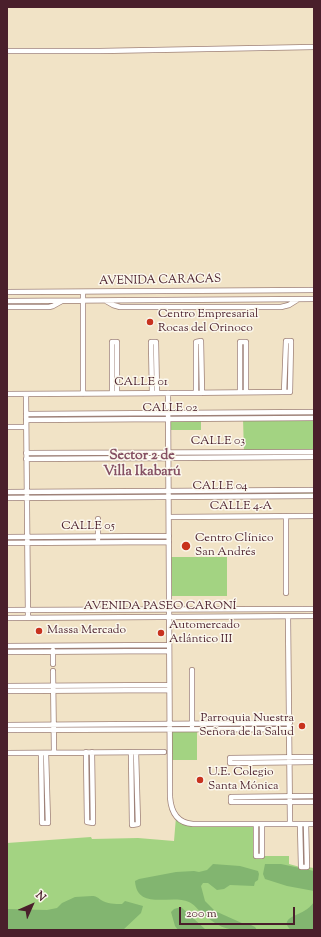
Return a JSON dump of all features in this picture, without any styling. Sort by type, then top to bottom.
[{"type":"street","points":[[7,51],[100,51],[314,47]]},
{"type":"street","name":"AVENIDA CARACAS","points":[[7,292],[314,290]]},
{"type":"street","points":[[83,292],[83,394]]},
{"type":"street","name":"AVENIDA CARACAS","points":[[104,300],[120,307],[253,307],[285,306],[298,299]]},
{"type":"street","name":"AVENIDA CARACAS","points":[[7,301],[314,299]]},
{"type":"street","name":"AVENIDA CARACAS","points":[[7,307],[49,307],[62,300]]},
{"type":"street","name":"CALLE 01","points":[[7,394],[290,392],[291,340],[286,341],[284,392]]},
{"type":"street","points":[[112,393],[112,342],[117,342],[117,393]]},
{"type":"street","points":[[151,342],[156,342],[154,393],[151,342]]},
{"type":"street","points":[[196,393],[196,342],[201,342],[202,393]]},
{"type":"street","points":[[240,392],[240,342],[246,342],[246,392]]},
{"type":"street","points":[[168,393],[170,803],[172,811],[176,817],[186,823],[193,824],[314,824]]},
{"type":"street","points":[[26,394],[28,618]]},
{"type":"street","points":[[293,412],[293,418]]},
{"type":"street","name":"CALLE 02","points":[[168,416],[314,412]]},
{"type":"street","points":[[243,413],[243,418]]},
{"type":"street","name":"CALLE 02","points":[[26,417],[168,416],[314,418]]},
{"type":"street","points":[[7,427],[26,427]]},
{"type":"street","points":[[43,452],[43,458]]},
{"type":"street","points":[[97,452],[97,458]]},
{"type":"street","name":"CALLE 03","points":[[26,453],[169,452],[314,457]]},
{"type":"street","name":"CALLE 03","points":[[26,458],[169,458],[314,452]]},
{"type":"street","name":"CALLE 04","points":[[7,492],[314,490]]},
{"type":"street","points":[[58,491],[58,497]]},
{"type":"street","points":[[98,491],[98,497]]},
{"type":"street","points":[[244,491],[244,496]]},
{"type":"street","name":"CALLE 04","points":[[7,498],[314,496]]},
{"type":"street","points":[[286,516],[286,593]]},
{"type":"street","name":"CALLE 4-A","points":[[169,517],[314,516]]},
{"type":"street","points":[[98,519],[98,542]]},
{"type":"street","name":"CALLE 05","points":[[7,537],[169,536]]},
{"type":"street","name":"CALLE 05","points":[[7,543],[169,542]]},
{"type":"street","name":"AVENIDA PASEO CARONÍ","points":[[7,610],[314,609]]},
{"type":"street","points":[[288,616],[290,824]]},
{"type":"street","name":"AVENIDA PASEO CARONÍ","points":[[7,618],[314,616]]},
{"type":"street","points":[[7,646],[169,646]]},
{"type":"street","points":[[53,646],[53,664]]},
{"type":"street","points":[[112,646],[112,652]]},
{"type":"street","points":[[7,652],[169,652]]},
{"type":"street","points":[[192,670],[192,726]]},
{"type":"street","points":[[53,671],[54,752]]},
{"type":"street","points":[[7,686],[53,688],[169,688]]},
{"type":"street","points":[[7,691],[53,688]]},
{"type":"street","points":[[7,725],[53,727],[170,727],[290,723]]},
{"type":"street","points":[[230,726],[290,729]]},
{"type":"street","points":[[7,730],[53,727]]},
{"type":"street","points":[[44,752],[48,823],[42,823],[44,752]]},
{"type":"street","points":[[89,752],[93,822],[87,822],[89,752]]},
{"type":"street","points":[[134,752],[138,824],[132,824],[134,752]]},
{"type":"street","points":[[7,753],[164,752]]},
{"type":"street","points":[[314,757],[290,760],[230,763],[230,758],[290,760],[314,762]]},
{"type":"street","points":[[314,796],[290,799],[231,802],[231,797],[290,799],[314,802]]},
{"type":"street","points":[[256,824],[256,856],[262,856],[262,824]]},
{"type":"street","points":[[300,824],[301,867],[307,867],[306,824]]},
{"type":"green space","points":[[314,412],[314,457],[26,458],[26,453],[244,452],[243,419],[201,419],[201,430],[168,430],[168,419],[26,419],[26,414]]},
{"type":"green space","points":[[314,490],[314,496],[7,498],[7,492]]},
{"type":"green space","points":[[169,536],[169,542],[7,543],[7,537]]},
{"type":"green space","points":[[169,557],[227,557],[227,596],[169,596]]},
{"type":"green space","points":[[169,645],[169,651],[7,652],[7,646]]},
{"type":"green space","points":[[290,723],[290,729],[197,729],[197,760],[170,760],[169,730],[7,730],[7,725]]},
{"type":"green space","points":[[176,817],[186,823],[262,824],[262,856],[289,856],[289,864],[300,867],[300,824],[306,824],[307,867],[314,868],[314,930],[7,930],[7,843],[91,837],[92,839],[138,838],[174,841]]},
{"type":"green space","points":[[213,864],[240,866],[258,871],[258,880],[255,882],[254,886],[230,885],[224,889],[217,890],[208,883],[203,883],[201,886],[205,901],[215,911],[244,924],[251,925],[257,930],[228,929],[211,920],[189,902],[182,900],[148,899],[142,896],[137,890],[135,881],[139,879],[176,872],[199,872],[207,870]]},
{"type":"green space","points":[[265,864],[281,864],[314,871],[314,891],[287,886],[265,879],[263,874]]},
{"type":"green space","points":[[92,896],[108,903],[122,904],[125,901],[143,906],[141,913],[123,930],[7,930],[7,909],[47,910],[57,908],[62,903],[75,897]]},
{"type":"green space","points":[[314,902],[314,930],[291,930],[287,923],[288,920],[307,909]]},
{"type":"green space","points":[[181,907],[206,930],[178,930],[175,926],[171,912],[174,909]]},
{"type":"place","name":"Centro Empresarial Rocas del Orinoco","points":[[150,322]]},
{"type":"place","name":"Centro Clínico San Andrés","points":[[186,546]]},
{"type":"place","name":"Massa Mercado","points":[[39,631]]},
{"type":"place","name":"Automercado Atlántico III","points":[[161,633]]},
{"type":"place","name":"Parroquia Nuestra Señora de la Salud","points":[[302,726]]},
{"type":"place","name":"U.E. Colegio Santa Mónica","points":[[200,780]]},
{"type":"district","name":"Sector 2 de Villa Ikabarú","points":[[142,466]]}]
